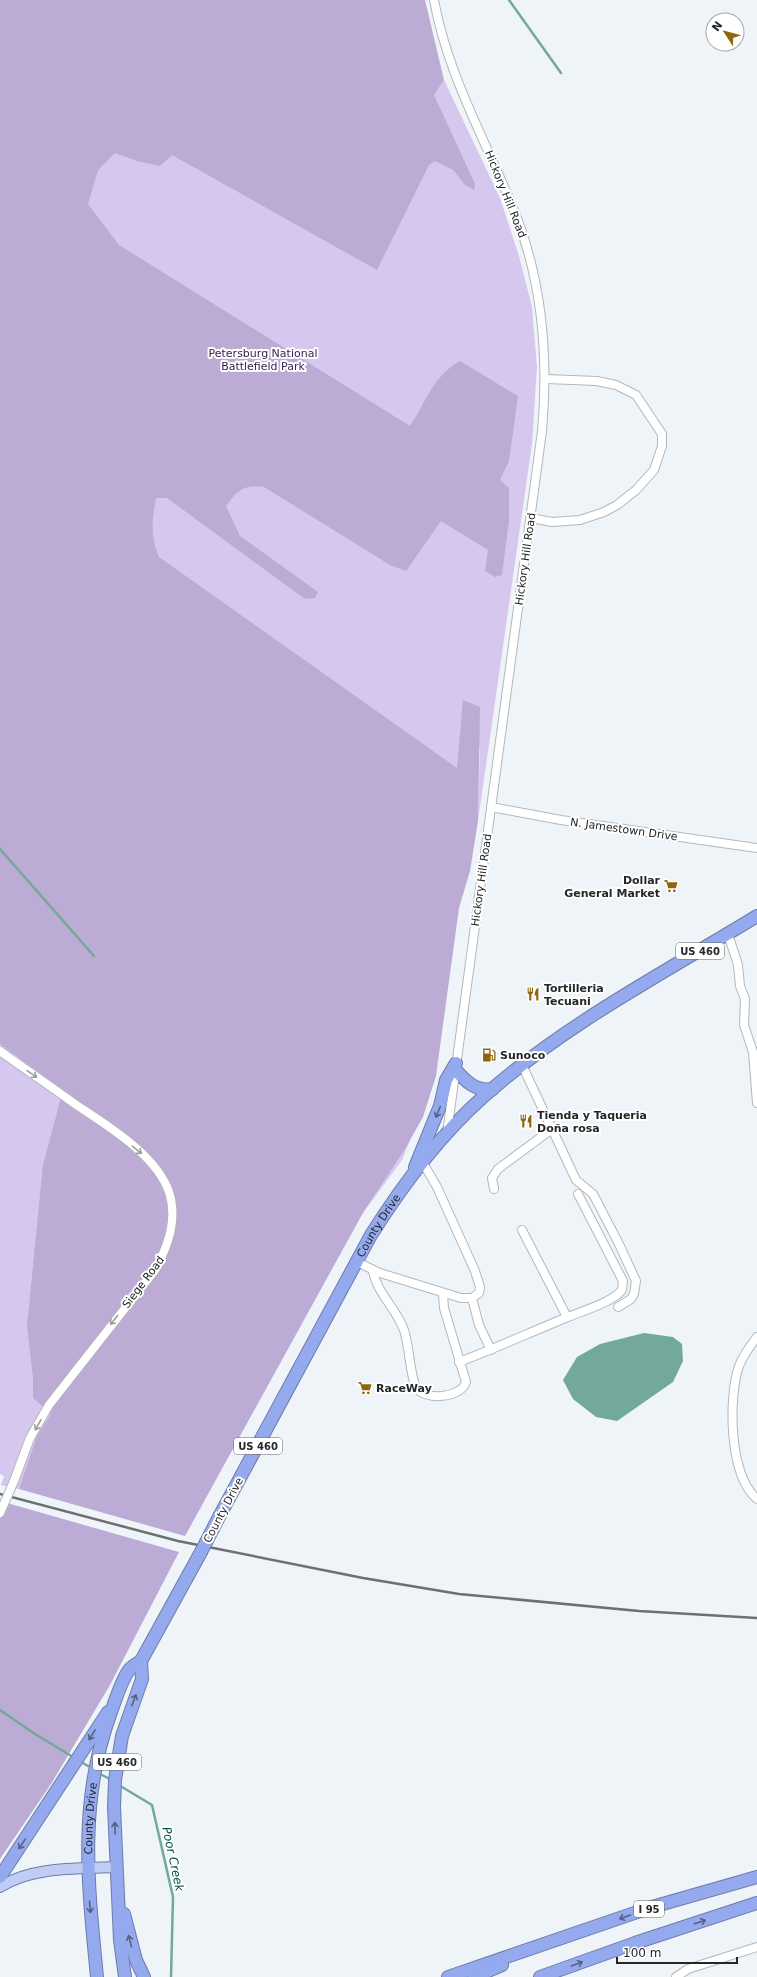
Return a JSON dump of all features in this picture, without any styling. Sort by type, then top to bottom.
[{"type":"highway","name":"County Drive","points":[[88,1868],[87,1834],[93,1777],[114,1703],[129,1669],[141,1661],[357,1262],[378,1225],[408,1182],[447,1134],[493,1089],[522,1065],[584,1020],[757,916]]},
{"type":"highway","points":[[408,1182],[440,1106],[446,1080],[456,1066],[473,1087],[487,1090],[493,1089]]},
{"type":"highway","name":"County Drive","points":[[116,1867],[114,1807],[115,1780],[122,1736],[142,1679],[141,1661]]},
{"type":"highway","points":[[0,1876],[38,1822],[97,1726],[114,1703]]},
{"type":"highway","name":"US 460","points":[[116,1867],[120,1940],[125,1977]]},
{"type":"highway","name":"US 460","points":[[88,1868],[97,1977]]},
{"type":"highway","name":"I 95","points":[[474,1977],[569,1937],[652,1908],[757,1876]]},
{"type":"highway","points":[[117,1884],[136,1960],[144,1977]]},
{"type":"highway","name":"I 95","points":[[540,1977],[635,1943],[757,1903]]},
{"type":"highway","points":[[448,1977],[497,1959],[569,1937]]},
{"type":"main road","points":[[0,1887],[28,1874],[88,1868],[116,1867]]},
{"type":"street","name":"Hickory Hill Road","points":[[434,0],[441,32],[453,70],[512,204],[527,248],[542,317],[546,379],[542,431],[531,518],[447,1134]]},
{"type":"street","points":[[531,518],[552,522],[580,520],[604,512],[636,490],[654,470],[662,446],[662,434],[636,395],[616,384],[597,381],[546,379]]},
{"type":"street","name":"N. Jamestown Drive","points":[[491,807],[554,819],[757,848]]},
{"type":"street","points":[[728,934],[738,965],[740,986],[745,999],[744,1026],[753,1052],[757,1103]]},
{"type":"street","name":"Siege Road","points":[[0,1051],[115,1132],[144,1156],[164,1181],[171,1200],[173,1211],[166,1249],[155,1270],[49,1405],[30,1438],[0,1513]]},
{"type":"street","points":[[522,1065],[576,1180],[593,1194],[636,1281],[636,1287],[631,1299],[618,1307]]},
{"type":"street","points":[[494,1189],[492,1178],[498,1168],[552,1129]]},
{"type":"street","points":[[357,1262],[373,1270],[443,1294],[461,1298],[472,1298],[478,1293],[480,1287],[475,1271],[437,1187],[423,1163]]},
{"type":"street","points":[[459,1362],[491,1350],[617,1295],[622,1290],[623,1286],[609,1252],[578,1194]]},
{"type":"street","points":[[522,1230],[567,1317]]},
{"type":"street","points":[[373,1270],[377,1284],[398,1314],[404,1331],[415,1385],[419,1392],[427,1396],[436,1397],[446,1395],[462,1388],[466,1382],[444,1308],[443,1294]]},
{"type":"street","points":[[472,1298],[479,1325],[491,1350]]},
{"type":"street","points":[[757,1338],[740,1366],[736,1379],[734,1399],[734,1440],[738,1466],[745,1485],[757,1499]]},
{"type":"street","points":[[676,1977],[688,1969],[757,1947]]},
{"type":"green space","name":"Petersburg National Battlefield Park","points":[[0,0],[438,89],[444,80],[500,198],[519,256],[532,307],[537,367],[532,444],[478,821],[480,744],[433,1082],[402,1160],[357,1221],[22,1481],[19,1489],[1,1485],[4,1476],[0,1474]]},
{"type":"green space","name":"Petersburg National Battlefield Park","points":[[0,0],[425,0],[444,80],[434,95],[475,184],[474,190],[465,185],[453,170],[435,161],[429,165],[377,270],[172,155],[160,166],[137,161],[115,153],[98,170],[88,204],[119,245],[410,426],[436,382],[451,367],[460,361],[518,396],[509,461],[500,480],[509,488],[509,520],[502,575],[495,577],[485,571],[488,550],[441,521],[406,571],[390,565],[264,487],[251,487],[238,492],[226,506],[240,536],[318,592],[315,598],[305,599],[167,498],[156,498],[153,535],[159,557],[457,768],[463,700],[480,707],[478,821],[470,871],[459,908],[436,1076],[423,1117],[405,1149],[364,1211],[185,1536],[19,1489],[37,1436],[51,1414],[33,1398],[33,1377],[27,1326],[43,1165],[63,1090],[0,1044]]},
{"type":"green space","points":[[0,1501],[179,1552],[110,1685],[51,1784],[0,1859]]},
{"type":"shaded area","points":[[644,1333],[673,1337],[682,1344],[683,1361],[673,1382],[617,1421],[596,1417],[573,1399],[563,1380],[577,1357],[600,1344]]},
{"type":"waterway","points":[[509,0],[561,73]]},
{"type":"waterway","points":[[0,849],[94,956]]},
{"type":"waterway","name":"Poor Creek","points":[[0,1710],[35,1734],[73,1757]]},
{"type":"waterway","name":"Poor Creek","points":[[81,1762],[88,1766]]},
{"type":"waterway","name":"Poor Creek","points":[[102,1775],[108,1778]]},
{"type":"waterway","name":"Poor Creek","points":[[122,1787],[152,1805],[173,1897],[171,1977]]},
{"type":"railway","points":[[0,1494],[178,1541],[363,1578],[459,1594],[639,1611],[757,1618]]},
{"type":"place","name":"Dollar General Market","points":[[671,886]]},
{"type":"place","name":"Tortilleria Tecuani","points":[[533,994]]},
{"type":"place","name":"Sunoco","points":[[489,1055]]},
{"type":"place","name":"Tienda y Taqueria Doña rosa","points":[[526,1121]]},
{"type":"place","name":"RaceWay","points":[[365,1388]]}]
